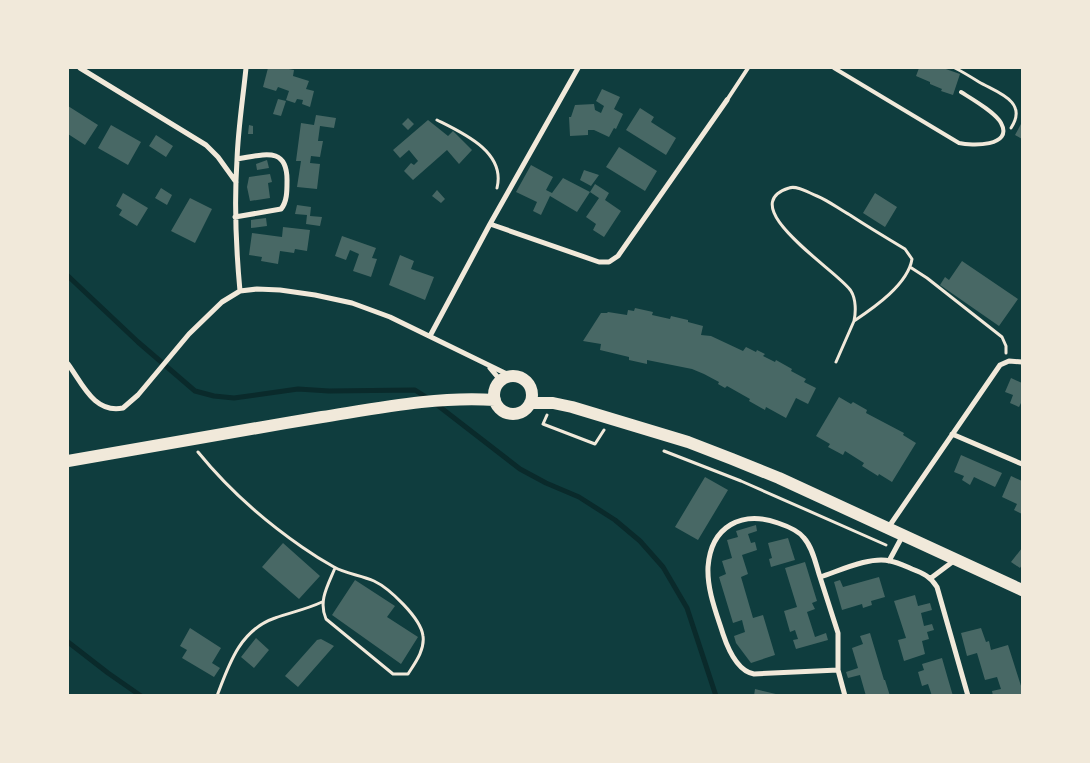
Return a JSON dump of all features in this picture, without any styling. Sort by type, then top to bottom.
[{"type":"main road","points":[[68,461],[413,403],[468,398],[501,387],[525,381],[531,397],[526,409],[513,414],[505,413],[500,409],[501,387]]},
{"type":"main road","points":[[531,397],[688,442],[732,459],[888,528],[901,540],[957,559],[1022,590]]},
{"type":"street","points":[[80,68],[206,146],[218,157],[236,182]]},
{"type":"street","points":[[240,291],[235,216],[237,159],[246,68]]},
{"type":"street","points":[[430,336],[490,224],[578,68]]},
{"type":"street","points":[[490,224],[599,262],[613,261],[728,100]]},
{"type":"street","points":[[235,216],[281,208],[286,200],[288,171],[282,160],[273,155],[237,159]]},
{"type":"street","points":[[68,364],[89,395],[107,408],[123,408],[138,395],[190,334],[222,302],[240,291],[268,289],[352,303],[390,317],[488,366],[501,387]]},
{"type":"street","points":[[888,528],[1000,365],[1006,361],[1022,362]]},
{"type":"street","points":[[488,366],[501,387]]},
{"type":"street","points":[[952,434],[1022,464]]},
{"type":"street","points":[[838,670],[754,674],[744,670],[727,644],[709,587],[708,566],[710,555],[715,542],[724,530],[738,520],[755,518],[783,524],[802,535],[808,544],[838,633],[838,670],[845,696]]},
{"type":"street","points":[[889,560],[901,540]]},
{"type":"street","points":[[931,578],[957,559]]},
{"type":"street","points":[[820,577],[868,562],[889,560],[931,578],[938,586],[968,696]]},
{"type":"lane","points":[[728,100],[748,68]]},
{"type":"lane","points":[[834,68],[959,143],[974,146],[999,139],[1002,132],[1000,122],[994,115],[961,92]]},
{"type":"path","points":[[955,68],[1010,99],[1016,111],[1014,122],[1012,127],[999,139]]},
{"type":"path","points":[[437,120],[466,134],[487,152],[498,170],[498,183],[495,194]]},
{"type":"path","points":[[836,362],[856,314],[854,298],[851,290],[785,231],[775,216],[772,204],[774,197],[791,187],[821,198],[905,249],[912,259],[904,277],[890,293],[854,321]]},
{"type":"path","points":[[910,267],[927,278],[1002,337],[1006,346],[1006,361]]},
{"type":"path","points":[[553,403],[544,424],[594,444],[604,430],[613,433]]},
{"type":"path","points":[[188,440],[221,480],[253,509],[300,546],[335,568],[373,581],[394,594],[422,630],[424,638],[418,660],[408,674],[393,674],[326,619],[322,602],[335,568]]},
{"type":"path","points":[[657,449],[741,481],[883,544],[901,540]]},
{"type":"path","points":[[217,696],[234,654],[242,642],[260,625],[275,618],[308,609],[322,602]]},
{"type":"building","points":[[268,68],[294,70],[293,76],[309,81],[306,89],[314,91],[310,107],[302,104],[303,100],[297,99],[295,103],[286,100],[289,91],[278,87],[276,91],[263,87]]},
{"type":"building","points":[[919,68],[943,68],[960,74],[953,95],[941,91],[942,89],[916,76]]},
{"type":"building","points":[[602,89],[620,97],[614,109],[623,114],[616,129],[614,128],[609,137],[594,130],[588,130],[588,135],[570,136],[569,117],[571,117],[575,105],[594,104],[595,110],[601,113],[604,106],[596,101]]},
{"type":"building","points":[[278,99],[286,101],[281,116],[273,114]]},
{"type":"building","points":[[68,106],[98,125],[85,145],[68,134]]},
{"type":"building","points":[[640,108],[654,117],[651,122],[676,138],[666,155],[626,130]]},
{"type":"building","points":[[316,115],[336,118],[334,128],[320,126],[318,141],[323,141],[320,157],[311,156],[310,163],[320,164],[317,189],[297,187],[301,161],[296,161],[301,123],[314,125]]},
{"type":"building","points":[[408,118],[414,124],[408,130],[402,124]]},
{"type":"building","points":[[428,120],[448,136],[453,131],[472,150],[459,164],[447,150],[413,180],[404,171],[411,163],[414,165],[418,161],[409,150],[400,158],[393,150]]},
{"type":"building","points":[[1022,122],[1022,139],[1015,135]]},
{"type":"building","points":[[111,125],[141,142],[128,165],[98,148]]},
{"type":"building","points":[[249,125],[253,126],[253,134],[248,134]]},
{"type":"building","points":[[156,135],[173,146],[166,157],[149,146]]},
{"type":"building","points":[[619,147],[657,171],[645,191],[606,167]]},
{"type":"building","points":[[267,160],[269,168],[257,170],[256,164]]},
{"type":"building","points":[[531,165],[553,177],[546,190],[552,193],[563,178],[590,192],[577,212],[550,196],[541,215],[533,211],[537,202],[516,192]]},
{"type":"building","points":[[584,170],[599,175],[591,186],[580,180]]},
{"type":"building","points":[[270,174],[272,182],[268,183],[270,198],[250,201],[247,187],[249,177]]},
{"type":"building","points":[[595,184],[609,193],[605,200],[621,211],[604,237],[593,230],[596,224],[586,217],[599,198],[590,192]]},
{"type":"building","points":[[161,188],[172,195],[167,205],[155,198]]},
{"type":"building","points":[[437,190],[445,199],[441,203],[432,196]]},
{"type":"building","points":[[123,193],[148,208],[137,226],[119,215],[122,210],[116,206]]},
{"type":"building","points":[[875,193],[897,207],[885,227],[863,213]]},
{"type":"building","points":[[190,198],[212,209],[195,243],[171,231]]},
{"type":"building","points":[[297,205],[311,207],[310,216],[322,217],[320,226],[306,224],[307,215],[295,214]]},
{"type":"building","points":[[266,218],[267,226],[251,228],[251,220]]},
{"type":"building","points":[[283,227],[310,230],[307,251],[295,249],[294,253],[280,251],[278,264],[261,261],[262,257],[249,255],[252,233],[282,237]]},
{"type":"building","points":[[342,236],[376,248],[372,258],[377,259],[371,277],[353,271],[359,254],[350,250],[346,260],[335,256]]},
{"type":"building","points":[[400,255],[414,261],[411,269],[434,277],[425,300],[389,285]]},
{"type":"building","points":[[962,261],[1018,299],[999,326],[940,285],[945,277],[949,280]]},
{"type":"building","points":[[635,308],[653,312],[652,315],[670,319],[671,316],[703,326],[701,335],[711,336],[743,351],[746,347],[756,352],[757,350],[765,354],[763,356],[775,362],[776,360],[792,369],[791,371],[806,379],[804,382],[816,388],[808,404],[796,398],[786,418],[766,407],[765,410],[727,386],[725,388],[718,384],[719,382],[692,369],[647,360],[647,364],[629,360],[629,357],[600,350],[601,344],[583,341],[601,313],[608,312],[627,315],[628,310],[634,311]]},
{"type":"building","points":[[1011,378],[1022,383],[1022,404],[1019,407],[1010,403],[1013,395],[1005,392]]},
{"type":"building","points":[[839,397],[867,410],[866,413],[904,433],[903,435],[916,443],[892,482],[862,466],[864,463],[845,451],[843,455],[828,447],[830,444],[816,436]]},
{"type":"building","points":[[961,455],[1002,473],[995,487],[974,477],[970,485],[962,480],[964,476],[954,472]]},
{"type":"building","points":[[1011,476],[1022,481],[1022,514],[1014,510],[1017,504],[1002,497]]},
{"type":"building","points":[[705,477],[728,490],[698,540],[675,527]]},
{"type":"building","points":[[756,525],[757,531],[748,534],[751,543],[755,542],[757,550],[742,555],[748,574],[741,577],[753,618],[763,615],[775,655],[751,663],[736,643],[734,636],[745,632],[742,620],[733,623],[719,577],[726,574],[722,561],[732,558],[727,540],[738,537],[736,531]]},
{"type":"building","points":[[788,538],[795,560],[771,567],[769,559],[772,558],[768,543]]},
{"type":"building","points":[[283,543],[320,576],[299,599],[262,567]]},
{"type":"building","points":[[1022,548],[1022,565],[1020,568],[1011,562]]},
{"type":"building","points":[[805,562],[817,601],[812,603],[815,609],[807,612],[815,637],[826,633],[828,640],[796,649],[793,640],[798,639],[795,630],[790,632],[784,611],[797,607],[785,568]]},
{"type":"building","points":[[879,577],[885,597],[871,601],[872,605],[863,608],[862,604],[842,610],[834,582],[840,580],[843,587]]},
{"type":"building","points":[[355,580],[395,606],[387,617],[418,637],[401,664],[332,615]]},
{"type":"building","points":[[915,595],[918,606],[930,603],[932,610],[921,613],[924,626],[932,624],[934,630],[927,632],[929,639],[922,641],[925,654],[904,661],[898,640],[906,638],[894,601]]},
{"type":"building","points":[[190,628],[221,648],[212,663],[220,668],[214,677],[182,658],[187,650],[180,646]]},
{"type":"building","points":[[981,628],[986,642],[989,641],[991,650],[1008,645],[1022,689],[1022,696],[993,696],[992,691],[1001,689],[997,677],[985,680],[977,653],[967,656],[961,633]]},
{"type":"building","points":[[870,633],[890,696],[866,696],[860,675],[848,678],[846,672],[858,668],[852,648],[863,644],[860,636]]},
{"type":"building","points":[[256,638],[269,650],[254,668],[241,657]]},
{"type":"building","points":[[321,639],[334,646],[298,687],[285,676],[317,640]]},
{"type":"building","points":[[942,658],[953,696],[932,696],[928,684],[922,686],[918,672],[924,670],[922,664]]},
{"type":"building","points":[[755,689],[780,695],[780,696],[754,696]]},
{"type":"waterway","points":[[68,276],[138,342],[195,391],[214,396],[234,398],[298,389],[329,391],[415,390],[429,399]]},
{"type":"waterway","points":[[436,404],[520,469],[546,483],[579,497],[615,520],[640,541],[663,567],[687,608],[716,696]]},
{"type":"waterway","points":[[68,642],[141,696]]}]
